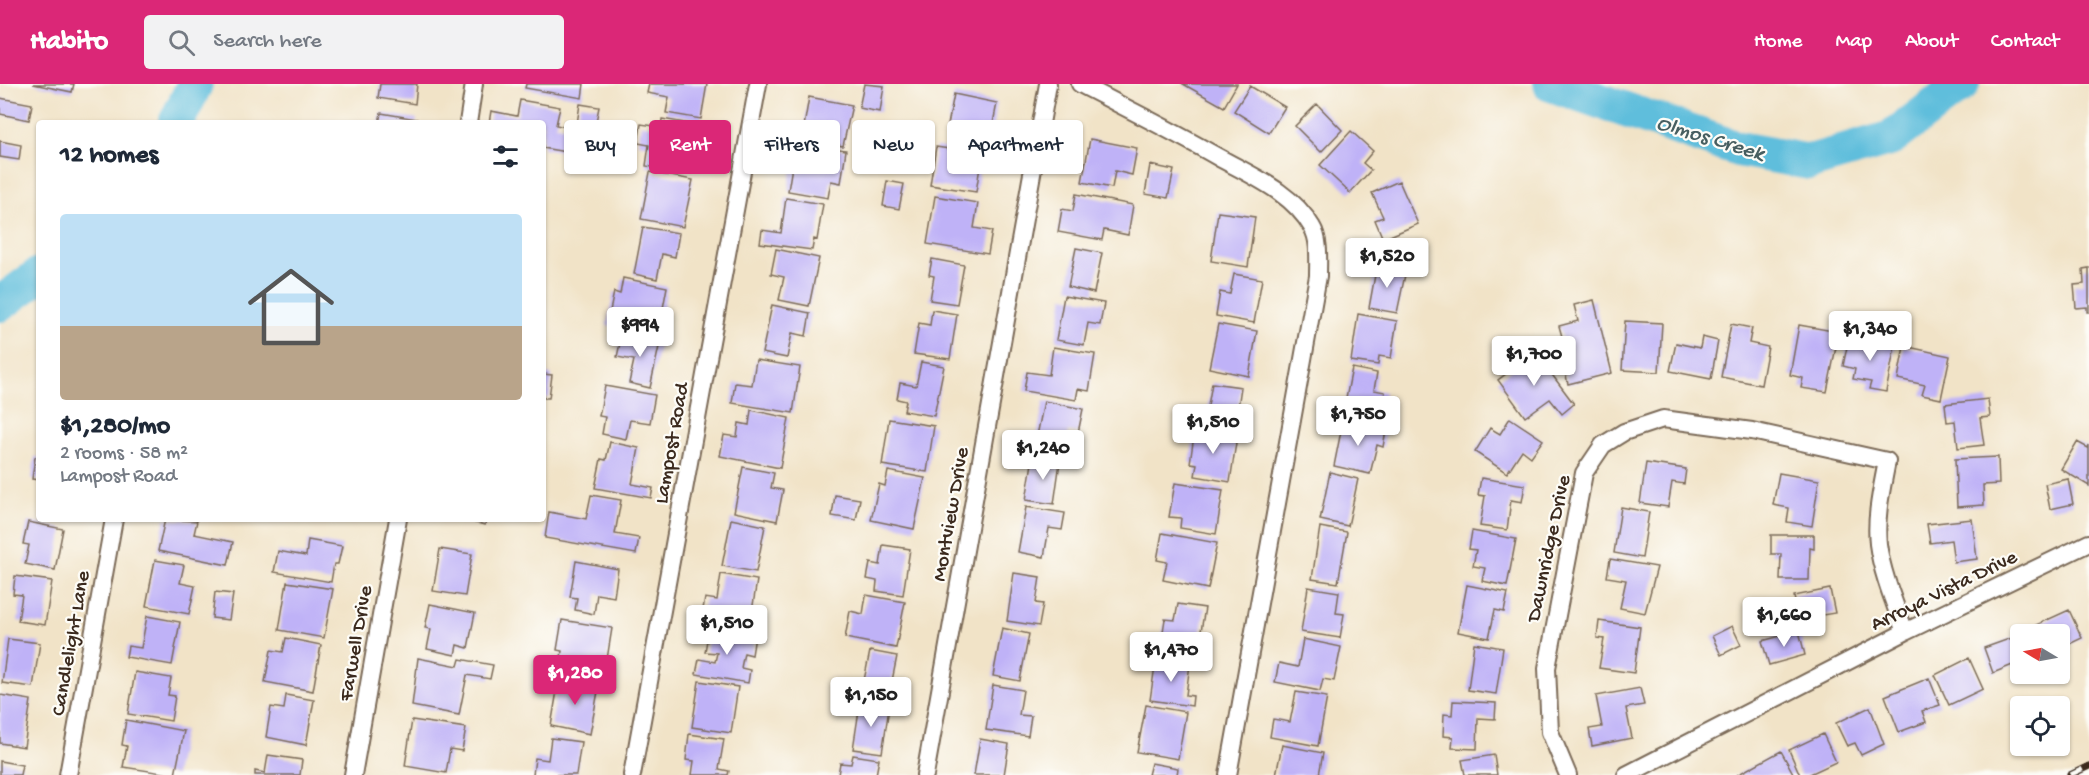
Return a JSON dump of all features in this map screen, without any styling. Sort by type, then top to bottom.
[{"type":"street","points":[[468,120],[474,84]]},
{"type":"street","name":"Lampost Road","points":[[632,775],[758,84]]},
{"type":"street","name":"Montview Drive","points":[[925,775],[1048,84]]},
{"type":"street","points":[[1080,84],[1173,131],[1278,191],[1299,208],[1313,229],[1318,254],[1318,276],[1227,775]]},
{"type":"street","name":"Dawnridge Drive","points":[[1568,775],[1550,732],[1547,668],[1584,473],[1603,445],[1623,432],[1663,420],[1752,431],[1887,461],[1878,512],[1878,544],[1885,575],[1905,632]]},
{"type":"street","name":"Candlelight Lane","points":[[68,775],[113,522]]},
{"type":"street","name":"Farwell Drive","points":[[353,775],[397,522]]},
{"type":"street","name":"Arroya Vista Drive","points":[[1626,775],[1905,632],[2089,543]]},
{"type":"building","points":[[33,84],[74,84],[72,92]]},
{"type":"building","points":[[380,84],[417,84],[415,104],[378,98]]},
{"type":"building","points":[[526,84],[584,84],[582,98],[525,88]]},
{"type":"building","points":[[649,84],[707,84],[701,119],[666,113],[669,97],[647,93]]},
{"type":"building","points":[[864,84],[884,86],[880,112],[859,108]]},
{"type":"building","points":[[1183,84],[1237,84],[1224,107]]},
{"type":"building","points":[[1250,86],[1285,107],[1269,133],[1234,111]]},
{"type":"building","points":[[954,94],[997,103],[994,120],[949,120]]},
{"type":"building","points":[[809,97],[852,105],[843,146],[840,145],[840,120],[805,120]]},
{"type":"building","points":[[0,98],[32,104],[29,120],[0,114]]},
{"type":"building","points":[[520,100],[560,107],[556,125],[564,127],[564,152],[546,149],[546,120],[490,120],[491,111],[517,116]]},
{"type":"building","points":[[580,104],[599,107],[596,120],[578,120]]},
{"type":"building","points":[[1317,104],[1342,130],[1321,152],[1295,126]]},
{"type":"building","points":[[381,113],[417,119],[417,120],[380,120]]},
{"type":"building","points":[[641,124],[649,125],[649,145],[638,143]]},
{"type":"building","points":[[1351,131],[1373,151],[1363,163],[1371,170],[1350,193],[1320,165]]},
{"type":"building","points":[[1090,139],[1137,148],[1132,175],[1115,171],[1112,188],[1082,182]]},
{"type":"building","points":[[0,141],[21,145],[19,160],[0,157]]},
{"type":"building","points":[[649,145],[649,167],[646,166]]},
{"type":"building","points":[[936,147],[947,149],[947,174],[979,174],[976,192],[930,185],[932,174],[935,174]]},
{"type":"building","points":[[840,149],[846,150],[841,183],[831,181],[828,198],[788,191],[791,174],[840,174]]},
{"type":"building","points":[[1150,165],[1174,170],[1168,198],[1145,194]]},
{"type":"building","points":[[650,174],[693,180],[683,227],[641,219]]},
{"type":"building","points":[[887,181],[904,184],[899,209],[883,206]]},
{"type":"building","points":[[1399,181],[1418,224],[1383,239],[1375,220],[1383,217],[1372,193]]},
{"type":"building","points":[[1076,194],[1133,205],[1128,235],[1104,230],[1102,240],[1058,232],[1062,209],[1073,211]]},
{"type":"building","points":[[935,196],[978,203],[974,228],[992,231],[988,254],[927,244]]},
{"type":"building","points":[[786,198],[823,204],[817,240],[814,239],[812,250],[760,243],[762,230],[781,233]]},
{"type":"building","points":[[1218,212],[1255,217],[1248,267],[1211,261]]},
{"type":"building","points":[[643,227],[679,233],[675,257],[662,254],[657,279],[634,274]]},
{"type":"building","points":[[1076,248],[1102,253],[1094,293],[1068,287]]},
{"type":"building","points":[[776,249],[819,258],[809,306],[779,300],[784,277],[771,274]]},
{"type":"building","points":[[932,259],[964,265],[957,304],[930,300],[934,276],[929,275]]},
{"type":"building","points":[[1377,264],[1406,270],[1397,313],[1369,308]]},
{"type":"building","points":[[2089,268],[2089,312],[2087,312],[2087,307],[2076,308],[2074,285],[2084,284],[2083,269]]},
{"type":"building","points":[[1234,274],[1262,279],[1254,323],[1216,316],[1220,292],[1230,294]]},
{"type":"building","points":[[623,278],[667,287],[658,335],[607,325],[614,292],[620,294]]},
{"type":"building","points":[[1064,296],[1104,303],[1100,325],[1088,323],[1084,345],[1056,340]]},
{"type":"building","points":[[1594,300],[1612,373],[1568,384],[1562,359],[1568,358],[1559,326],[1578,321],[1574,305]]},
{"type":"building","points":[[772,305],[810,313],[806,336],[792,333],[787,358],[762,353]]},
{"type":"building","points":[[932,310],[957,314],[950,359],[914,354],[919,323],[930,325]]},
{"type":"building","points":[[1358,314],[1397,321],[1391,358],[1379,356],[1378,365],[1351,361]]},
{"type":"building","points":[[1625,321],[1662,323],[1659,372],[1622,370]]},
{"type":"building","points":[[1218,324],[1257,331],[1249,376],[1209,368]]},
{"type":"building","points":[[1731,324],[1752,328],[1749,343],[1768,347],[1761,385],[1721,377]]},
{"type":"building","points":[[1799,325],[1839,332],[1827,392],[1801,388],[1803,378],[1790,375]]},
{"type":"building","points":[[622,334],[660,342],[650,388],[629,383],[634,360],[617,357]]},
{"type":"building","points":[[1702,337],[1718,341],[1711,379],[1670,371],[1676,343],[1700,348]]},
{"type":"building","points":[[1849,337],[1895,346],[1886,392],[1869,389],[1871,382],[1853,379],[1855,369],[1843,366]]},
{"type":"building","points":[[1904,346],[1950,356],[1941,399],[1922,395],[1925,385],[1898,379]]},
{"type":"building","points":[[1053,347],[1095,354],[1089,391],[1078,389],[1076,400],[1024,391],[1027,372],[1049,375]]},
{"type":"building","points":[[1535,352],[1574,404],[1562,414],[1550,399],[1525,417],[1498,380]]},
{"type":"building","points":[[756,360],[800,367],[793,413],[732,403],[735,383],[752,385]]},
{"type":"building","points":[[921,362],[944,366],[934,416],[904,411],[906,401],[897,399],[900,383],[916,386]]},
{"type":"building","points":[[1352,368],[1377,373],[1374,390],[1385,392],[1382,410],[1372,409],[1370,419],[1343,414]]},
{"type":"building","points":[[546,374],[552,375],[549,398],[546,398]]},
{"type":"building","points":[[1212,383],[1241,387],[1235,428],[1205,423]]},
{"type":"building","points":[[605,386],[655,395],[650,423],[630,420],[626,439],[602,434],[605,417],[599,416]]},
{"type":"building","points":[[1988,399],[1990,417],[1980,418],[1984,445],[1958,448],[1955,421],[1947,422],[1945,404]]},
{"type":"building","points":[[1044,401],[1083,409],[1078,433],[1068,431],[1064,452],[1035,446]]},
{"type":"building","points":[[751,410],[789,418],[780,468],[720,456],[724,435],[737,437],[739,423],[749,425]]},
{"type":"building","points":[[1510,418],[1543,440],[1531,457],[1522,450],[1507,473],[1475,452],[1490,428],[1500,434]]},
{"type":"building","points":[[889,419],[934,426],[927,472],[882,465]]},
{"type":"building","points":[[1343,421],[1386,430],[1383,447],[1377,445],[1370,474],[1334,466]]},
{"type":"building","points":[[1195,429],[1237,436],[1230,482],[1195,476],[1197,464],[1190,463]]},
{"type":"building","points":[[610,442],[639,448],[632,484],[653,488],[651,498],[595,488],[601,459],[606,460]]},
{"type":"building","points":[[2077,442],[2088,448],[2089,445],[2089,486],[2061,469]]},
{"type":"building","points":[[35,457],[36,457],[36,480],[32,479]]},
{"type":"building","points":[[1033,457],[1060,462],[1054,504],[1026,500]]},
{"type":"building","points":[[1998,457],[1999,484],[1983,485],[1984,505],[1957,507],[1955,459]]},
{"type":"building","points":[[1646,463],[1686,469],[1684,484],[1672,482],[1668,507],[1640,503]]},
{"type":"building","points":[[743,467],[774,473],[771,488],[783,490],[777,521],[734,512]]},
{"type":"building","points":[[888,471],[925,478],[914,529],[871,520],[879,484],[885,486]]},
{"type":"building","points":[[1330,472],[1358,479],[1348,526],[1320,520]]},
{"type":"building","points":[[1779,473],[1819,480],[1812,526],[1787,522],[1789,508],[1773,505]]},
{"type":"building","points":[[1481,478],[1525,485],[1522,502],[1511,500],[1507,530],[1480,526],[1485,496],[1478,495]]},
{"type":"building","points":[[2068,479],[2073,504],[2050,509],[2045,484]]},
{"type":"building","points":[[1175,483],[1223,490],[1216,534],[1180,528],[1181,518],[1169,517]]},
{"type":"building","points":[[591,495],[621,500],[615,534],[639,538],[636,554],[545,538],[549,512],[586,519]]},
{"type":"building","points":[[835,495],[860,499],[856,520],[832,516]]},
{"type":"building","points":[[1026,507],[1065,513],[1062,530],[1049,528],[1044,557],[1018,552]]},
{"type":"building","points":[[1621,507],[1649,512],[1642,558],[1614,553]]},
{"type":"building","points":[[731,519],[765,526],[756,572],[722,566]]},
{"type":"building","points":[[1972,519],[1977,559],[1954,562],[1951,540],[1930,543],[1927,524]]},
{"type":"building","points":[[28,522],[63,529],[55,570],[25,564],[29,545],[23,544]]},
{"type":"building","points":[[164,522],[197,522],[194,534],[233,542],[228,565],[158,551]]},
{"type":"building","points":[[1320,527],[1347,532],[1338,583],[1312,579]]},
{"type":"building","points":[[1472,531],[1516,539],[1507,586],[1482,581],[1485,568],[1473,566],[1476,550],[1469,549]]},
{"type":"building","points":[[1162,533],[1217,543],[1208,589],[1163,580],[1167,562],[1157,560]]},
{"type":"building","points":[[1771,535],[1814,535],[1814,549],[1810,548],[1809,580],[1780,580],[1781,554],[1771,554]]},
{"type":"building","points":[[308,540],[342,546],[338,564],[334,564],[331,582],[274,572],[278,551],[306,556]]},
{"type":"building","points":[[883,545],[910,549],[903,595],[876,591],[877,581],[867,579],[870,563],[880,565]]},
{"type":"building","points":[[440,549],[472,554],[465,596],[433,591]]},
{"type":"building","points":[[1610,559],[1657,567],[1645,613],[1620,608],[1626,580],[1607,577]]},
{"type":"building","points":[[155,560],[184,565],[180,583],[195,586],[189,614],[146,606]]},
{"type":"building","points":[[576,561],[618,569],[614,597],[597,594],[594,614],[575,610],[577,598],[570,597]]},
{"type":"building","points":[[1014,573],[1040,577],[1036,603],[1043,604],[1039,626],[1007,621]]},
{"type":"building","points":[[721,574],[757,580],[750,624],[713,618],[714,610],[703,609],[705,598],[717,600]]},
{"type":"building","points":[[15,576],[52,581],[45,625],[18,621],[22,595],[13,594]]},
{"type":"building","points":[[287,582],[333,589],[324,638],[279,630]]},
{"type":"building","points":[[1467,585],[1508,593],[1504,612],[1495,610],[1489,638],[1458,632]]},
{"type":"building","points":[[1308,587],[1339,592],[1336,613],[1344,614],[1340,638],[1301,632]]},
{"type":"building","points":[[1830,589],[1835,613],[1798,619],[1794,596]]},
{"type":"building","points":[[215,592],[233,594],[229,620],[212,618]]},
{"type":"building","points":[[866,595],[905,602],[896,648],[845,638],[850,611],[863,614]]},
{"type":"building","points":[[430,604],[475,613],[468,648],[457,645],[455,655],[427,649],[431,629],[425,628]]},
{"type":"building","points":[[1178,604],[1205,608],[1197,654],[1170,649],[1172,639],[1162,638],[1165,619],[1175,620]]},
{"type":"building","points":[[2069,610],[2082,638],[2070,644],[2070,624],[2038,624]]},
{"type":"building","points":[[147,616],[180,622],[172,665],[126,657],[128,646],[141,648]]},
{"type":"building","points":[[562,620],[612,628],[604,678],[559,670],[562,651],[557,650]]},
{"type":"building","points":[[1599,621],[1640,627],[1634,673],[1599,668],[1604,639],[1597,638]]},
{"type":"building","points":[[1732,626],[1741,645],[1721,655],[1712,636]]},
{"type":"building","points":[[709,628],[755,636],[752,655],[744,653],[741,668],[750,670],[748,683],[696,674],[699,659],[715,662],[717,653],[705,652]]},
{"type":"building","points":[[1002,628],[1029,634],[1020,681],[993,676]]},
{"type":"building","points":[[1799,631],[1805,655],[1769,665],[1762,641]]},
{"type":"building","points":[[286,638],[321,645],[313,691],[265,682],[271,650],[283,652]]},
{"type":"building","points":[[8,639],[40,643],[33,687],[2,683]]},
{"type":"building","points":[[1303,639],[1341,647],[1334,681],[1323,679],[1320,691],[1275,682],[1279,663],[1298,667]]},
{"type":"building","points":[[2010,639],[2010,666],[1993,673],[1984,648]]},
{"type":"building","points":[[1474,643],[1503,648],[1496,694],[1468,690]]},
{"type":"building","points":[[870,651],[897,656],[888,701],[861,695]]},
{"type":"building","points":[[418,658],[458,666],[460,659],[493,665],[490,679],[467,675],[459,715],[412,706]]},
{"type":"building","points":[[1969,658],[1983,689],[1949,705],[1935,675]]},
{"type":"building","points":[[1156,659],[1190,664],[1186,695],[1193,696],[1192,706],[1150,700]]},
{"type":"building","points":[[135,672],[171,678],[168,695],[175,696],[171,721],[128,714]]},
{"type":"building","points":[[1929,678],[1940,705],[1922,711],[1926,722],[1899,732],[1885,696]]},
{"type":"building","points":[[559,679],[599,686],[590,734],[551,726]]},
{"type":"building","points":[[699,681],[738,687],[731,733],[692,727]]},
{"type":"building","points":[[993,685],[1023,690],[1019,715],[1031,716],[1028,736],[986,730]]},
{"type":"building","points":[[1640,688],[1644,705],[1626,708],[1632,738],[1592,746],[1589,729],[1602,727],[1596,696]]},
{"type":"building","points":[[1296,692],[1327,697],[1318,746],[1270,737],[1273,719],[1290,722]]},
{"type":"building","points":[[0,695],[31,700],[24,747],[0,743]]},
{"type":"building","points":[[286,695],[314,700],[306,745],[266,737],[271,707],[284,709]]},
{"type":"building","points":[[1453,701],[1496,703],[1495,719],[1478,718],[1477,749],[1452,748],[1453,737],[1443,736],[1444,714],[1452,715]]},
{"type":"building","points":[[860,704],[889,708],[882,753],[853,749]]},
{"type":"building","points":[[1146,705],[1186,712],[1178,759],[1137,752]]},
{"type":"building","points":[[1870,707],[1884,744],[1861,755],[1855,743],[1847,746],[1836,723]]},
{"type":"building","points":[[126,720],[184,731],[175,775],[123,767],[127,746],[122,745]]},
{"type":"building","points":[[412,720],[466,728],[462,751],[450,749],[446,773],[405,766]]},
{"type":"building","points":[[689,734],[724,739],[719,769],[729,771],[728,775],[692,775],[694,761],[686,760]]},
{"type":"building","points":[[1823,734],[1836,762],[1808,775],[1800,775],[1789,750]]},
{"type":"building","points":[[551,738],[581,742],[576,775],[533,775],[535,758],[548,760]]},
{"type":"building","points":[[980,739],[1009,744],[1004,775],[974,775]]},
{"type":"building","points":[[1282,745],[1323,753],[1319,775],[1276,775]]},
{"type":"building","points":[[1781,751],[1794,775],[1737,775]]},
{"type":"building","points":[[268,755],[302,760],[300,775],[255,775],[255,771],[265,773]]},
{"type":"building","points":[[853,755],[879,759],[876,775],[838,775],[840,763],[851,764]]},
{"type":"building","points":[[1494,755],[1497,775],[1465,775],[1462,760]]},
{"type":"building","points":[[0,761],[22,765],[20,775],[0,775]]},
{"type":"building","points":[[1151,763],[1178,768],[1177,775],[1148,775]]},
{"type":"waterway","name":"Olmos Creek","points":[[177,120],[195,84]]},
{"type":"waterway","name":"Olmos Creek","points":[[1551,84],[1738,149],[1810,162],[1892,138],[1962,84]]},
{"type":"waterway","name":"Olmos Creek","points":[[0,304],[36,277]]},
{"type":"railway","points":[[2070,775],[2089,766]]}]
